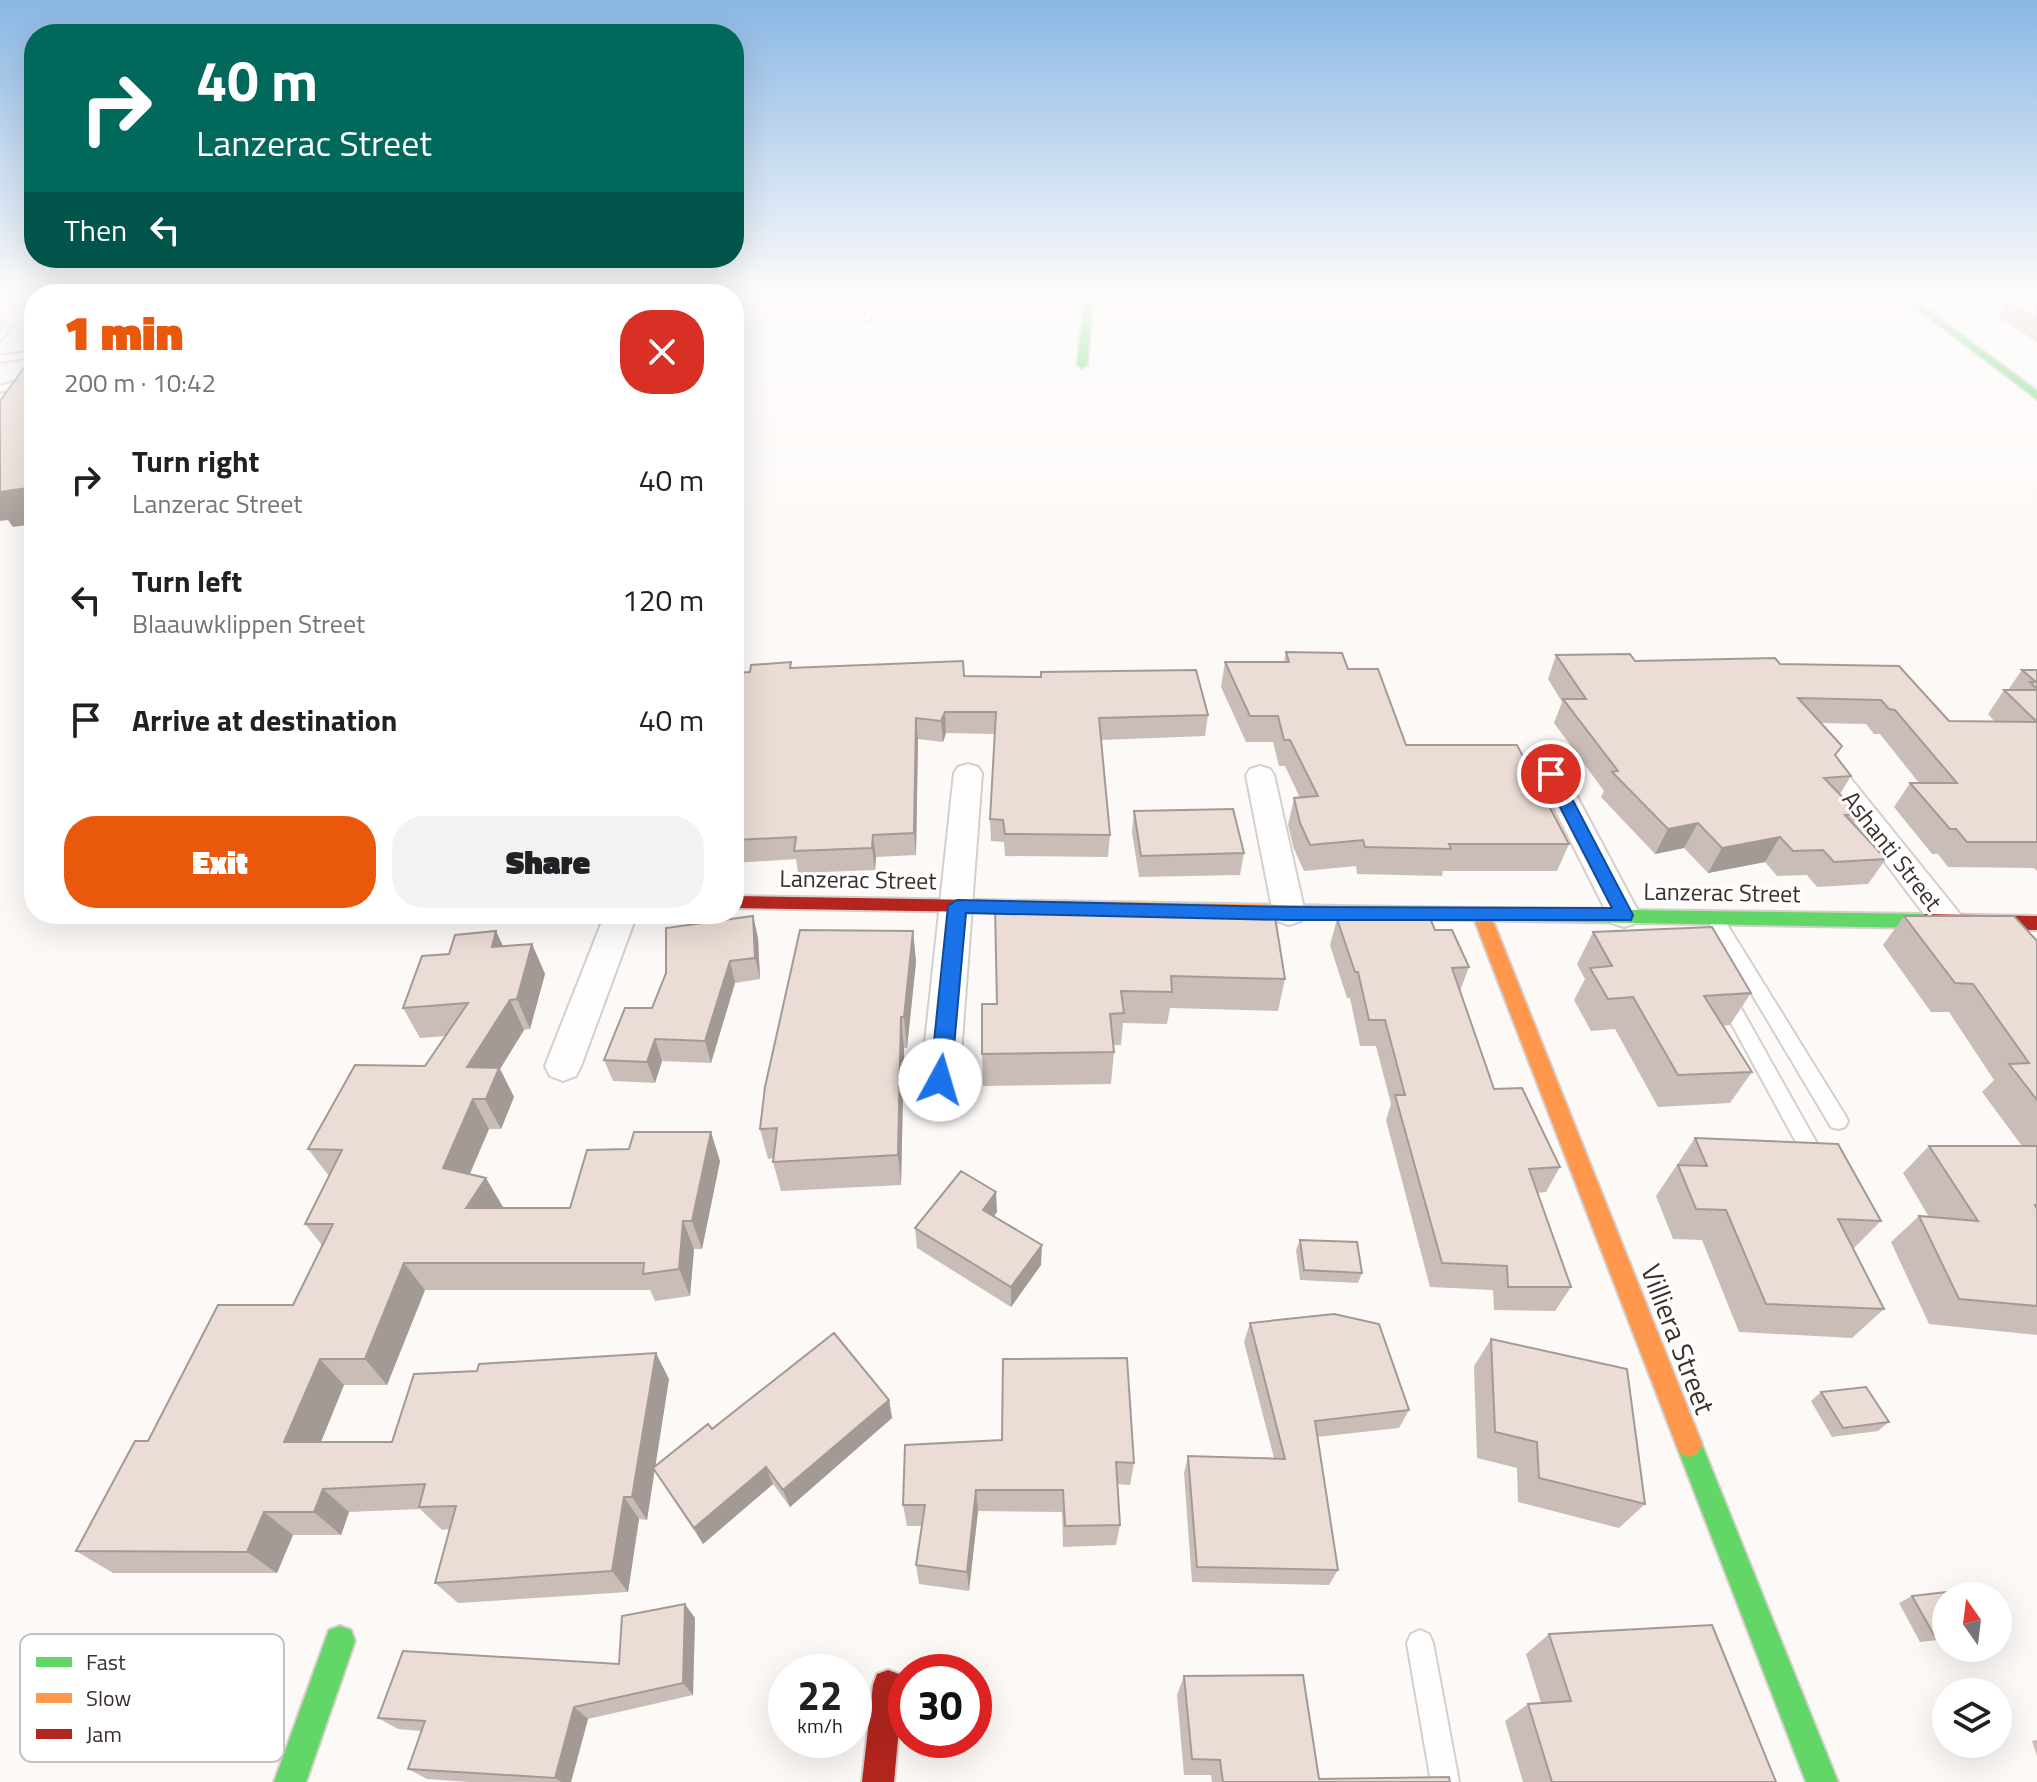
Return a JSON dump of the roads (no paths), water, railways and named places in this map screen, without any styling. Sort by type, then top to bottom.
[{"type":"street","points":[[2017,381],[2037,396]]},
{"type":"street","points":[[940,1080],[968,773]]},
{"type":"street","points":[[1551,774],[1624,915]]},
{"type":"street","points":[[1260,775],[1289,913]]},
{"type":"street","name":"Ashanti Street","points":[[1837,780],[1948,922]]},
{"type":"street","name":"Lanzerac Street","points":[[744,902],[1482,916],[1624,915],[1686,923],[1714,917],[2026,923]]},
{"type":"street","name":"Villiera Street","points":[[1482,916],[1822,1782]]},
{"type":"street","points":[[2026,923],[2037,948]]},
{"type":"street","points":[[563,1066],[617,924]]},
{"type":"street","points":[[290,1782],[340,1641]]},
{"type":"street","points":[[878,1782],[888,1685]]},
{"type":"lane","points":[[0,389],[24,382]]},
{"type":"lane","points":[[1714,917],[1838,1121]]},
{"type":"lane","points":[[1720,985],[1826,1178]]},
{"type":"lane","points":[[1420,1643],[1445,1782]]}]
